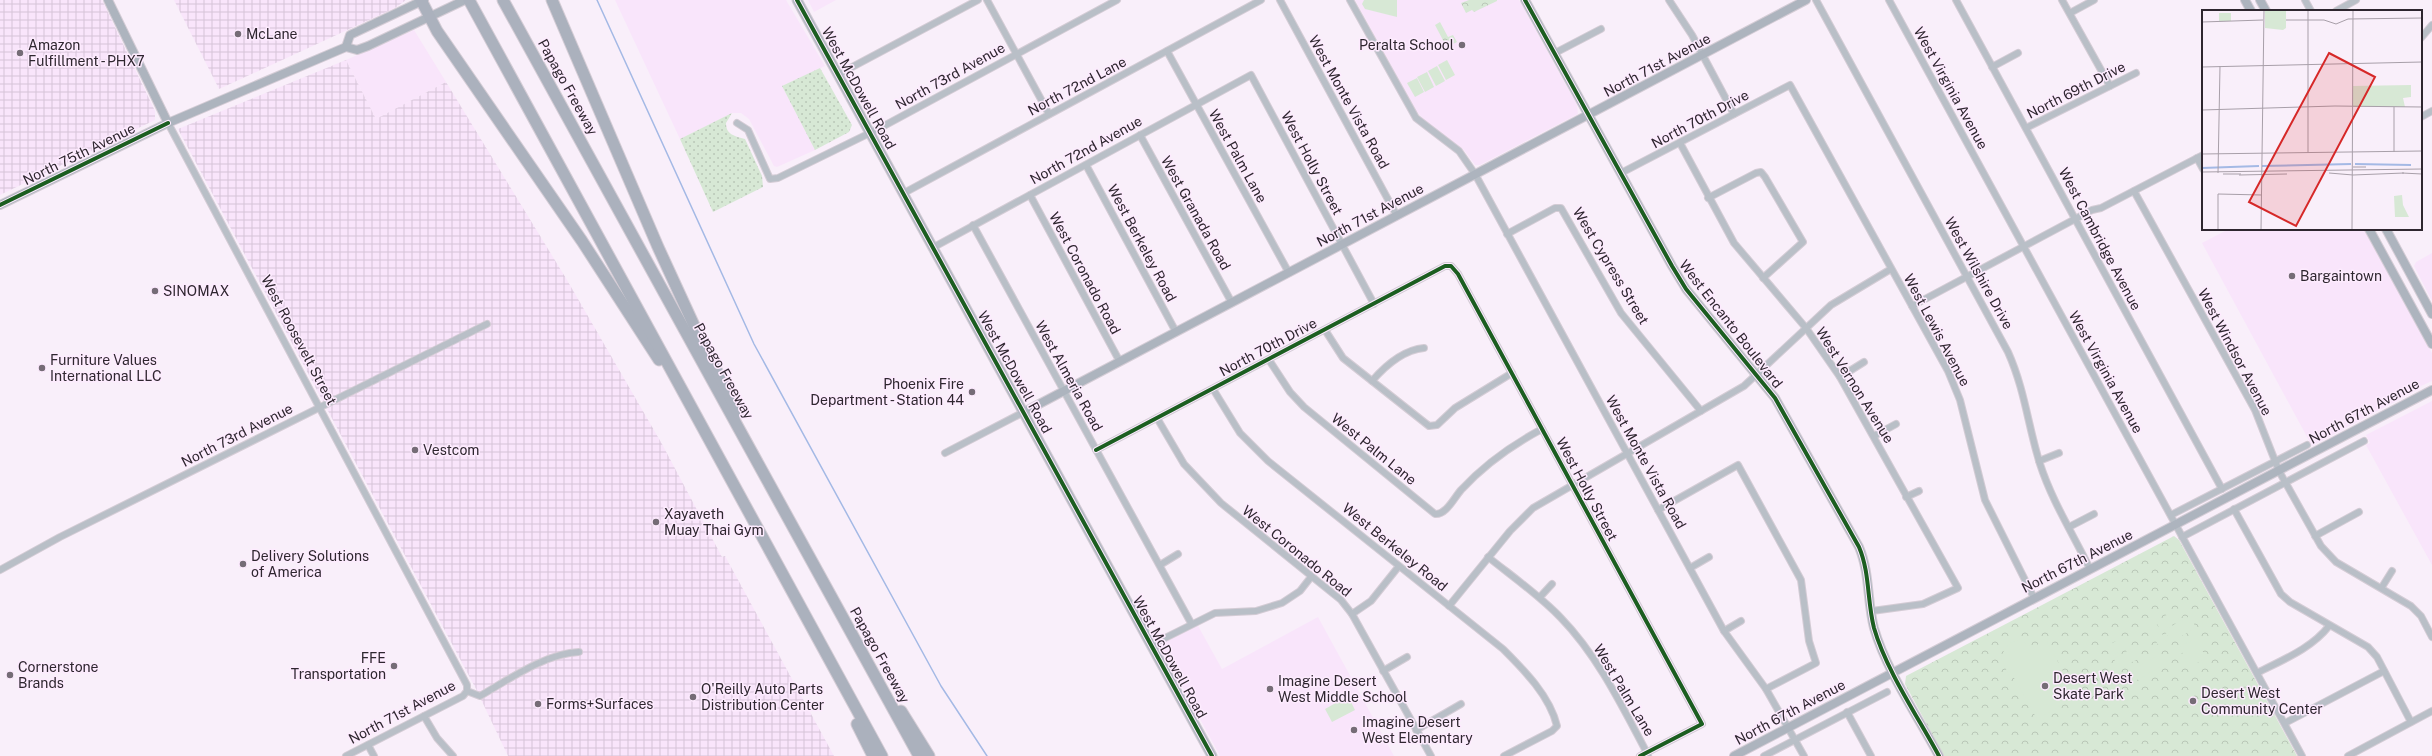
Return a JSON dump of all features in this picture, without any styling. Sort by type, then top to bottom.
[{"type":"highway","points":[[422,0],[437,31],[624,304],[716,452]]},
{"type":"highway","points":[[469,0],[882,756]]},
{"type":"highway","name":"Papago Freeway","points":[[503,0],[919,756]]},
{"type":"highway","points":[[552,0],[658,247],[698,334],[728,390],[777,498]]},
{"type":"highway","points":[[798,601],[829,672],[873,756]]},
{"type":"highway","points":[[861,650],[930,756]]},
{"type":"main road","name":"West McDowell Road","points":[[797,0],[871,132],[1212,756]]},
{"type":"street","name":"West Roosevelt Street","points":[[108,0],[168,123],[467,685],[467,692]]},
{"type":"street","points":[[346,47],[350,35],[422,0]]},
{"type":"street","name":"North 75th Avenue","points":[[0,205],[168,123],[346,47],[357,50],[465,0]]},
{"type":"street","points":[[839,74],[978,0]]},
{"type":"street","points":[[987,0],[1049,114]]},
{"type":"street","name":"North 73rd Avenue","points":[[737,123],[748,130],[770,179],[792,172],[871,132],[1117,0]]},
{"type":"street","name":"North 72nd Lane","points":[[904,193],[1261,0]]},
{"type":"street","name":"West Monte Vista Road","points":[[1280,0],[1398,216]]},
{"type":"street","name":"West Monte Vista Road","points":[[1350,0],[1416,118],[1459,151],[1475,174],[1724,631],[1766,689],[1804,756]]},
{"type":"street","name":"West Encanto Boulevard","points":[[1525,0],[1588,116],[1686,290],[1757,375],[1789,422],[1859,547],[1867,569],[1872,611],[1881,648],[1939,756]]},
{"type":"street","points":[[1669,0],[1703,54],[1734,114]]},
{"type":"street","name":"North 71st Avenue","points":[[945,453],[1806,0]]},
{"type":"street","name":"West Wilshire Drive","points":[[1816,0],[1968,277],[2017,372],[2039,461],[2048,488],[2090,569]]},
{"type":"street","name":"West Virginia Avenue","points":[[1889,0],[2302,756]]},
{"type":"street","name":"West Cambridge Avenue","points":[[1957,0],[2222,489]]},
{"type":"street","points":[[2062,0],[2110,86]]},
{"type":"street","points":[[2070,13],[2094,0]]},
{"type":"street","points":[[2245,0],[2250,10]]},
{"type":"street","points":[[2260,0],[2265,10]]},
{"type":"street","points":[[2305,0],[2310,10]]},
{"type":"street","points":[[2338,10],[2356,0]]},
{"type":"street","points":[[2422,37],[2432,25]]},
{"type":"street","points":[[1554,53],[1601,29]]},
{"type":"street","points":[[2426,33],[2432,36]]},
{"type":"street","name":"West Palm Lane","points":[[1167,51],[1289,273]]},
{"type":"street","points":[[1992,67],[2018,53]]},
{"type":"street","name":"North 69th Drive","points":[[2026,128],[2136,73]]},
{"type":"street","name":"North 72nd Avenue","points":[[934,247],[1251,76]]},
{"type":"street","name":"West Holly Street","points":[[1251,76],[1374,304]]},
{"type":"street","name":"North 70th Drive","points":[[1621,174],[1790,85]]},
{"type":"street","name":"West Lewis Avenue","points":[[1790,85],[1948,372],[1958,395],[1985,500],[2034,598]]},
{"type":"street","points":[[2422,116],[2432,111]]},
{"type":"street","name":"West Granada Road","points":[[1140,135],[1232,303]]},
{"type":"street","name":"West Vernon Avenue","points":[[1680,143],[1708,198],[1734,243],[1806,328],[1840,377],[1958,588],[1923,604],[1872,611]]},
{"type":"street","points":[[1912,306],[2024,246],[2200,156]]},
{"type":"street","name":"West Berkeley Road","points":[[1086,165],[1176,332]]},
{"type":"street","points":[[1708,198],[1761,172],[1803,242],[1763,278]]},
{"type":"street","name":"West Windsor Avenue","points":[[2134,191],[2255,410],[2279,471],[2325,552],[2336,562],[2382,587],[2417,611],[2432,637]]},
{"type":"street","name":"West Coronado Road","points":[[1030,195],[1120,362]]},
{"type":"street","name":"West Cypress Street","points":[[1507,234],[1555,208],[1561,208],[1621,313],[1701,411]]},
{"type":"street","name":"West Almeria Road","points":[[973,225],[1191,623]]},
{"type":"street","points":[[2370,230],[2432,344]]},
{"type":"street","points":[[2387,230],[2432,314]]},
{"type":"street","name":"North 70th Drive","points":[[1096,450],[1445,266],[1451,266]]},
{"type":"street","name":"West Holly Street","points":[[1451,266],[1454,268],[1512,373],[1702,724],[1648,754]]},
{"type":"street","points":[[1449,606],[1510,531],[1533,508],[1740,388],[1757,375],[1831,305],[1891,269]]},
{"type":"street","name":"North 73rd Avenue","points":[[0,570],[60,537],[487,324]]},
{"type":"street","points":[[1325,330],[1342,358],[1425,424],[1433,427],[1476,394],[1512,373]]},
{"type":"street","points":[[1372,381],[1389,363],[1414,350],[1424,348]]},
{"type":"street","name":"West Palm Lane","points":[[1269,360],[1290,392],[1304,407],[1432,512],[1439,514],[1444,512],[1460,491],[1489,464],[1505,451],[1542,429]]},
{"type":"street","points":[[1840,377],[1864,362]]},
{"type":"street","name":"West Berkeley Road","points":[[1213,389],[1231,421],[1252,446],[1449,606],[1516,663],[1547,704],[1557,726],[1552,731],[1504,756]]},
{"type":"street","name":"North 67th Avenue","points":[[1734,756],[2432,390]]},
{"type":"street","name":"West Coronado Road","points":[[1157,418],[1184,464],[1210,493],[1341,600],[1352,614],[1431,756]]},
{"type":"street","points":[[1874,436],[1896,424]]},
{"type":"street","name":"North 67th Avenue","points":[[2182,536],[2364,441]]},
{"type":"street","name":"North 67th Avenue","points":[[2170,516],[2307,444]]},
{"type":"street","points":[[2039,461],[2059,453]]},
{"type":"street","points":[[1658,510],[1738,465],[1801,580],[1809,641],[1816,663],[1766,689]]},
{"type":"street","points":[[1906,497],[1918,491]]},
{"type":"street","points":[[2234,510],[2281,594],[2290,602],[2329,626],[2368,647],[2377,657],[2411,722]]},
{"type":"street","points":[[2315,536],[2359,512]]},
{"type":"street","points":[[2069,527],[2094,514]]},
{"type":"street","points":[[1160,564],[1178,554]]},
{"type":"street","name":"West Palm Lane","points":[[1488,557],[1540,598],[1562,619],[1598,666],[1648,754]]},
{"type":"street","points":[[1690,568],[1709,557]]},
{"type":"street","points":[[1352,614],[1371,601],[1399,566]]},
{"type":"street","points":[[2382,587],[2392,571]]},
{"type":"street","points":[[1151,645],[1191,623],[1215,612],[1256,611],[1273,607],[1293,597],[1311,577]]},
{"type":"street","points":[[1540,598],[1552,584]]},
{"type":"street","points":[[1724,631],[1741,621]]},
{"type":"street","points":[[2257,673],[2309,645],[2320,637],[2329,626]]},
{"type":"street","name":"North 71st Avenue","points":[[346,756],[463,696],[467,692],[480,696],[515,676],[564,652],[579,652]]},
{"type":"street","points":[[1383,671],[1407,657]]},
{"type":"street","points":[[2285,724],[2384,671]]},
{"type":"street","name":"North 67th Avenue","points":[[1764,756],[1887,692]]},
{"type":"street","points":[[1416,730],[1461,704]]},
{"type":"street","points":[[2348,756],[2432,711]]},
{"type":"street","points":[[1847,712],[1871,756]]},
{"type":"street","points":[[424,716],[437,738],[453,756]]},
{"type":"street","points":[[368,745],[374,756]]},
{"type":"street","points":[[1640,756],[1648,754]]},
{"type":"shaded area","points":[[0,0],[102,0],[155,111],[155,120],[0,195]]},
{"type":"shaded area","points":[[174,0],[406,0],[395,8],[219,89]]},
{"type":"shaded area","points":[[615,0],[786,0],[825,66],[782,86],[815,150],[777,167],[774,166],[749,119],[741,113],[732,113],[680,139]]},
{"type":"shaded area","points":[[808,0],[836,0],[814,12]]},
{"type":"shaded area","name":"Peralta School","points":[[1355,0],[1519,0],[1577,105],[1578,114],[1480,165],[1475,165],[1464,150],[1427,123],[1416,111]]},
{"type":"shaded area","points":[[414,30],[446,82],[376,119],[346,60]]},
{"type":"shaded area","points":[[346,60],[376,119],[446,82],[567,280],[662,444],[722,557],[725,556],[834,756],[508,756],[476,689],[178,129]]},
{"type":"shaded area","points":[[2227,230],[2365,230],[2432,353],[2432,381],[2410,391],[2398,400],[2312,446],[2202,243]]},
{"type":"shaded area","points":[[2432,253],[2432,301],[2414,266],[2416,262]]},
{"type":"shaded area","points":[[2432,401],[2432,565],[2366,445],[2370,443],[2366,435]]},
{"type":"shaded area","name":"Imagine Desert West Middle School","points":[[1318,617],[1394,756],[1220,756],[1161,647],[1163,642],[1197,624],[1222,669]]},
{"type":"green space","points":[[1364,0],[1397,0],[1397,17],[1365,9],[1362,4]]},
{"type":"green space","points":[[1469,0],[1497,1],[1474,12],[1472,10],[1466,13],[1461,3]]},
{"type":"green space","points":[[1440,22],[1448,37],[1453,35],[1457,42],[1451,45],[1448,40],[1444,42],[1435,25]]},
{"type":"green space","points":[[1447,60],[1455,75],[1446,80],[1438,65]]},
{"type":"green space","points":[[1437,66],[1445,81],[1436,86],[1428,71]]},
{"type":"green space","points":[[820,68],[852,125],[849,132],[815,150],[782,86]]},
{"type":"green space","points":[[1427,72],[1434,87],[1425,92],[1417,77]]},
{"type":"green space","points":[[1417,78],[1424,92],[1415,97],[1407,83]]},
{"type":"green space","points":[[732,113],[726,123],[726,127],[729,133],[745,139],[762,176],[763,187],[713,212],[680,139]]},
{"type":"green space","points":[[2174,536],[2179,540],[2297,756],[1944,756],[1905,684],[1906,676]]},
{"type":"green space","points":[[2179,608],[2183,616],[2167,625],[2163,617]]},
{"type":"green space","points":[[2190,616],[2196,628],[2171,642],[2164,630]]},
{"type":"green space","points":[[2154,619],[2166,641],[2158,645],[2146,623]]},
{"type":"green space","points":[[2125,636],[2131,646],[2112,656],[2107,646]]},
{"type":"green space","name":"Desert West Skate Park","points":[[2045,638],[2077,697],[2037,719],[2013,676],[2009,676],[2001,658],[2006,647],[2014,641],[2022,640],[2033,649]]},
{"type":"green space","points":[[2196,638],[2206,658],[2190,667],[2179,647]]},
{"type":"green space","points":[[2132,648],[2138,659],[2119,669],[2114,659]]},
{"type":"green space","points":[[2159,655],[2164,665],[2130,684],[2124,674]]},
{"type":"green space","points":[[1348,696],[1355,710],[1332,722],[1325,709]]},
{"type":"waterway","points":[[597,0],[754,344],[941,686],[987,756]]},
{"type":"cycle path","points":[[797,0],[1212,756]]},
{"type":"cycle path","points":[[1525,0],[1686,289],[1775,398],[1859,547],[1863,557],[1872,618],[1879,644],[1894,677],[1939,756]]},
{"type":"cycle path","points":[[0,205],[168,123]]},
{"type":"cycle path","points":[[1096,450],[1445,266],[1451,266],[1458,274],[1702,724],[1640,756]]},
{"type":"place","name":"McLane","points":[[238,34]]},
{"type":"place","name":"Peralta School","points":[[1462,45]]},
{"type":"place","name":"Amazon Fulfillment - PHX7","points":[[20,53]]},
{"type":"place","name":"Bargaintown","points":[[2292,276]]},
{"type":"place","name":"SINOMAX","points":[[155,291]]},
{"type":"place","name":"Furniture Values International LLC","points":[[42,368]]},
{"type":"place","name":"Phoenix Fire Department - Station 44","points":[[972,392]]},
{"type":"place","name":"Vestcom","points":[[415,450]]},
{"type":"place","name":"Xayaveth Muay Thai Gym","points":[[656,522]]},
{"type":"place","name":"Delivery Solutions of America","points":[[243,564]]},
{"type":"place","name":"FFE Transportation","points":[[394,666]]},
{"type":"place","name":"Cornerstone Brands","points":[[10,675]]},
{"type":"place","name":"Desert West Skate Park","points":[[2045,686]]},
{"type":"place","name":"Imagine Desert West Middle School","points":[[1270,689]]},
{"type":"place","name":"O'Reilly Auto Parts Distribution Center","points":[[693,697]]},
{"type":"place","name":"Desert West Community Center","points":[[2193,701]]},
{"type":"place","name":"Forms+Surfaces","points":[[538,704]]},
{"type":"place","name":"Imagine Desert West Elementary","points":[[1354,730]]}]
